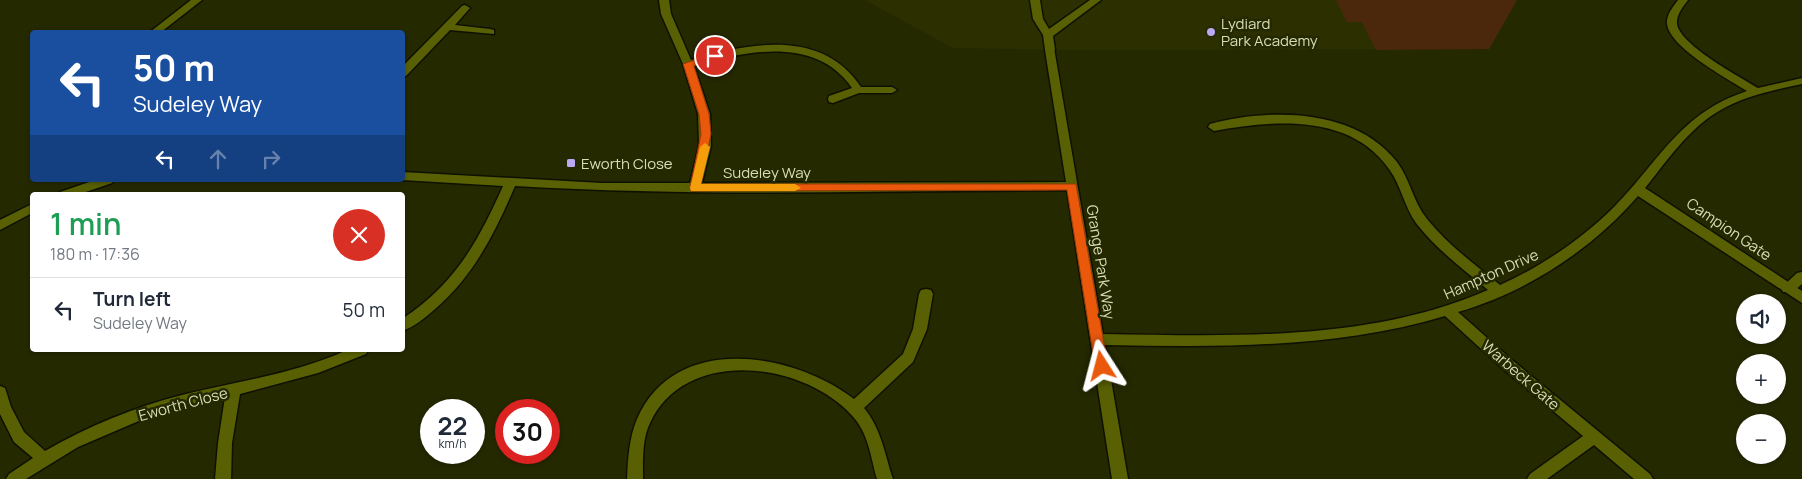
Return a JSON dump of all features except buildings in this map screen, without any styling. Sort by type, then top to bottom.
[{"type":"street","points":[[158,30],[197,0]]},
{"type":"street","points":[[664,0],[666,14],[688,64],[704,114],[706,134],[695,188]]},
{"type":"street","name":"Grange Park Way","points":[[1035,0],[1038,19],[1048,35],[1120,479]]},
{"type":"street","points":[[1048,35],[1096,0]]},
{"type":"street","points":[[1683,0],[1672,18],[1672,28],[1682,40],[1707,60],[1756,92]]},
{"type":"street","points":[[405,71],[465,8]]},
{"type":"street","points":[[448,27],[490,32]]},
{"type":"street","points":[[688,64],[753,48],[779,48],[830,62],[852,77],[858,90]]},
{"type":"street","name":"Hampton Drive","points":[[1097,339],[1276,340],[1322,336],[1385,326],[1449,312],[1498,292],[1543,270],[1580,244],[1613,216],[1682,134],[1707,113],[1756,92],[1802,81]]},
{"type":"street","points":[[834,99],[858,90],[892,90]]},
{"type":"street","points":[[1214,127],[1280,118],[1304,120],[1341,129],[1362,140],[1383,154],[1398,173],[1413,208],[1424,224],[1498,292]]},
{"type":"street","name":"Sudeley Way","points":[[405,176],[510,183],[695,188],[1072,186]]},
{"type":"street","points":[[72,189],[100,182]]},
{"type":"street","points":[[405,324],[446,293],[474,259],[510,183]]},
{"type":"street","name":"Campion Gate","points":[[1637,189],[1802,298]]},
{"type":"street","points":[[0,225],[30,209]]},
{"type":"street","points":[[1788,288],[1802,277]]},
{"type":"street","points":[[854,408],[908,358],[920,329],[926,294]]},
{"type":"street","name":"Warbeck Gate","points":[[1449,312],[1594,437],[1646,479]]},
{"type":"street","name":"Eworth Close","points":[[14,479],[43,458],[140,414],[181,401],[315,370],[356,352]]},
{"type":"street","points":[[635,479],[638,439],[643,421],[652,404],[675,382],[704,368],[724,363],[744,363],[782,368],[820,384],[854,408],[866,422],[886,479]]},
{"type":"street","points":[[223,479],[225,443],[233,390]]},
{"type":"street","points":[[0,392],[4,407],[19,437],[43,458]]},
{"type":"street","points":[[1534,479],[1594,437]]},
{"type":"shaded area","name":"Lydiard Park Academy","points":[[865,0],[1517,0],[1489,49],[1069,50],[953,48]]},
{"type":"shaded area","points":[[1336,0],[1517,0],[1489,49],[1376,50],[1362,22],[1347,22]]},
{"type":"slow traffic","points":[[705,147],[695,188],[795,188]]},
{"type":"place","name":"Lydiard Park Academy","points":[[1211,32]]},
{"type":"place","name":"Eworth Close","points":[[571,163]]},
{"type":"route","points":[[715,56],[688,64],[704,114],[706,134],[695,188],[1072,186],[1102,366]]}]
